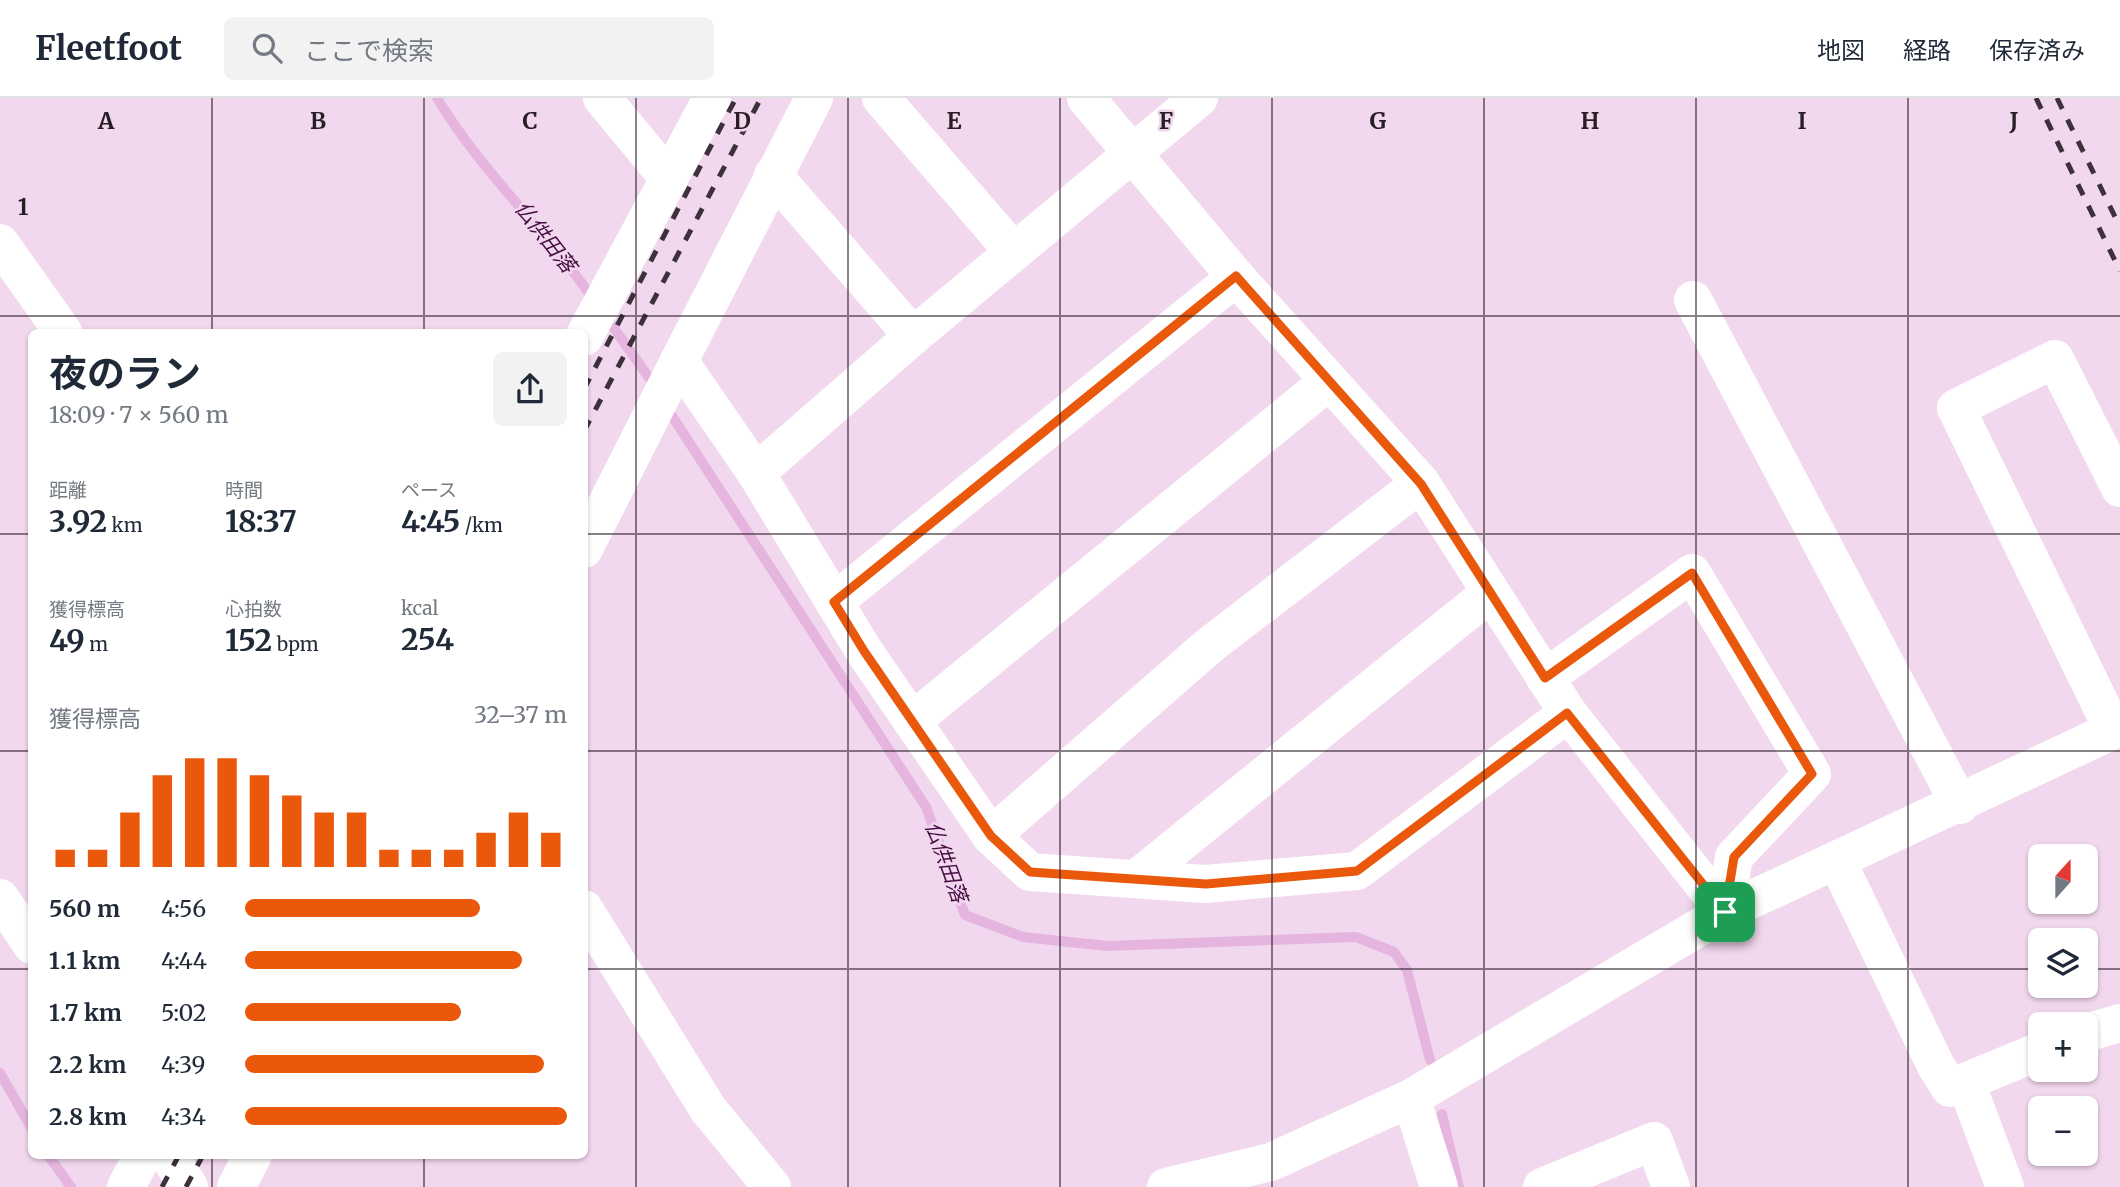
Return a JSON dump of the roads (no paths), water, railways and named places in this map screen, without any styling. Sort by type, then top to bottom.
[{"type":"street","points":[[602,98],[669,179]]},
{"type":"street","points":[[595,317],[712,98]]},
{"type":"street","points":[[588,541],[814,98]]},
{"type":"street","points":[[881,98],[1013,251]]},
{"type":"street","points":[[1086,98],[1236,276],[1421,484],[1567,713],[1725,912]]},
{"type":"street","points":[[756,473],[1013,251],[1199,98]]},
{"type":"street","points":[[773,175],[913,336]]},
{"type":"street","points":[[0,243],[61,329]]},
{"type":"street","points":[[834,602],[1236,276]]},
{"type":"street","points":[[1693,300],[1960,805]]},
{"type":"street","points":[[1166,1187],[1271,1162],[1411,1098],[1725,912],[1960,805],[2117,729],[1956,408],[2054,359],[2120,488]]},
{"type":"street","points":[[680,361],[756,473],[834,602],[912,721],[991,836],[1030,872],[1206,884],[1357,871],[1567,713]]},
{"type":"street","points":[[912,721],[1329,381]]},
{"type":"street","points":[[991,836],[1209,645],[1421,484]]},
{"type":"street","points":[[1545,678],[1692,573],[1812,774],[1734,857],[1725,912]]},
{"type":"street","points":[[1136,879],[1490,593]]},
{"type":"street","points":[[1837,861],[1936,1066],[1950,1088],[2028,1056]]},
{"type":"street","points":[[0,898],[28,939]]},
{"type":"street","points":[[588,915],[708,1109],[772,1187]]},
{"type":"street","points":[[2098,1029],[2120,1023]]},
{"type":"street","points":[[1965,1083],[2005,1187]]},
{"type":"street","points":[[1411,1098],[1439,1187]]},
{"type":"street","points":[[1542,1187],[1654,1141],[1671,1187]]},
{"type":"street","points":[[126,1187],[141,1159]]},
{"type":"street","points":[[171,1159],[189,1187]]},
{"type":"street","points":[[236,1187],[251,1159]]},
{"type":"waterway","name":"仏供田落","points":[[437,98],[473,150],[593,299]]},
{"type":"waterway","name":"仏供田落","points":[[606,317],[650,379]]},
{"type":"waterway","name":"仏供田落","points":[[672,416],[926,807],[965,915],[1023,937],[1107,946],[1356,937],[1394,952],[1407,970],[1430,1060]]},
{"type":"waterway","points":[[0,1073],[28,1122]]},
{"type":"waterway","name":"仏供田落","points":[[1442,1114],[1459,1187]]},
{"type":"waterway","points":[[51,1159],[71,1187]]},
{"type":"railway","points":[[588,381],[736,98]]},
{"type":"railway","points":[[588,423],[761,98]]},
{"type":"railway","points":[[2036,98],[2120,271]]},
{"type":"railway","points":[[2057,98],[2120,227]]},
{"type":"railway","points":[[162,1187],[177,1159]]},
{"type":"railway","points":[[186,1187],[201,1159]]}]
